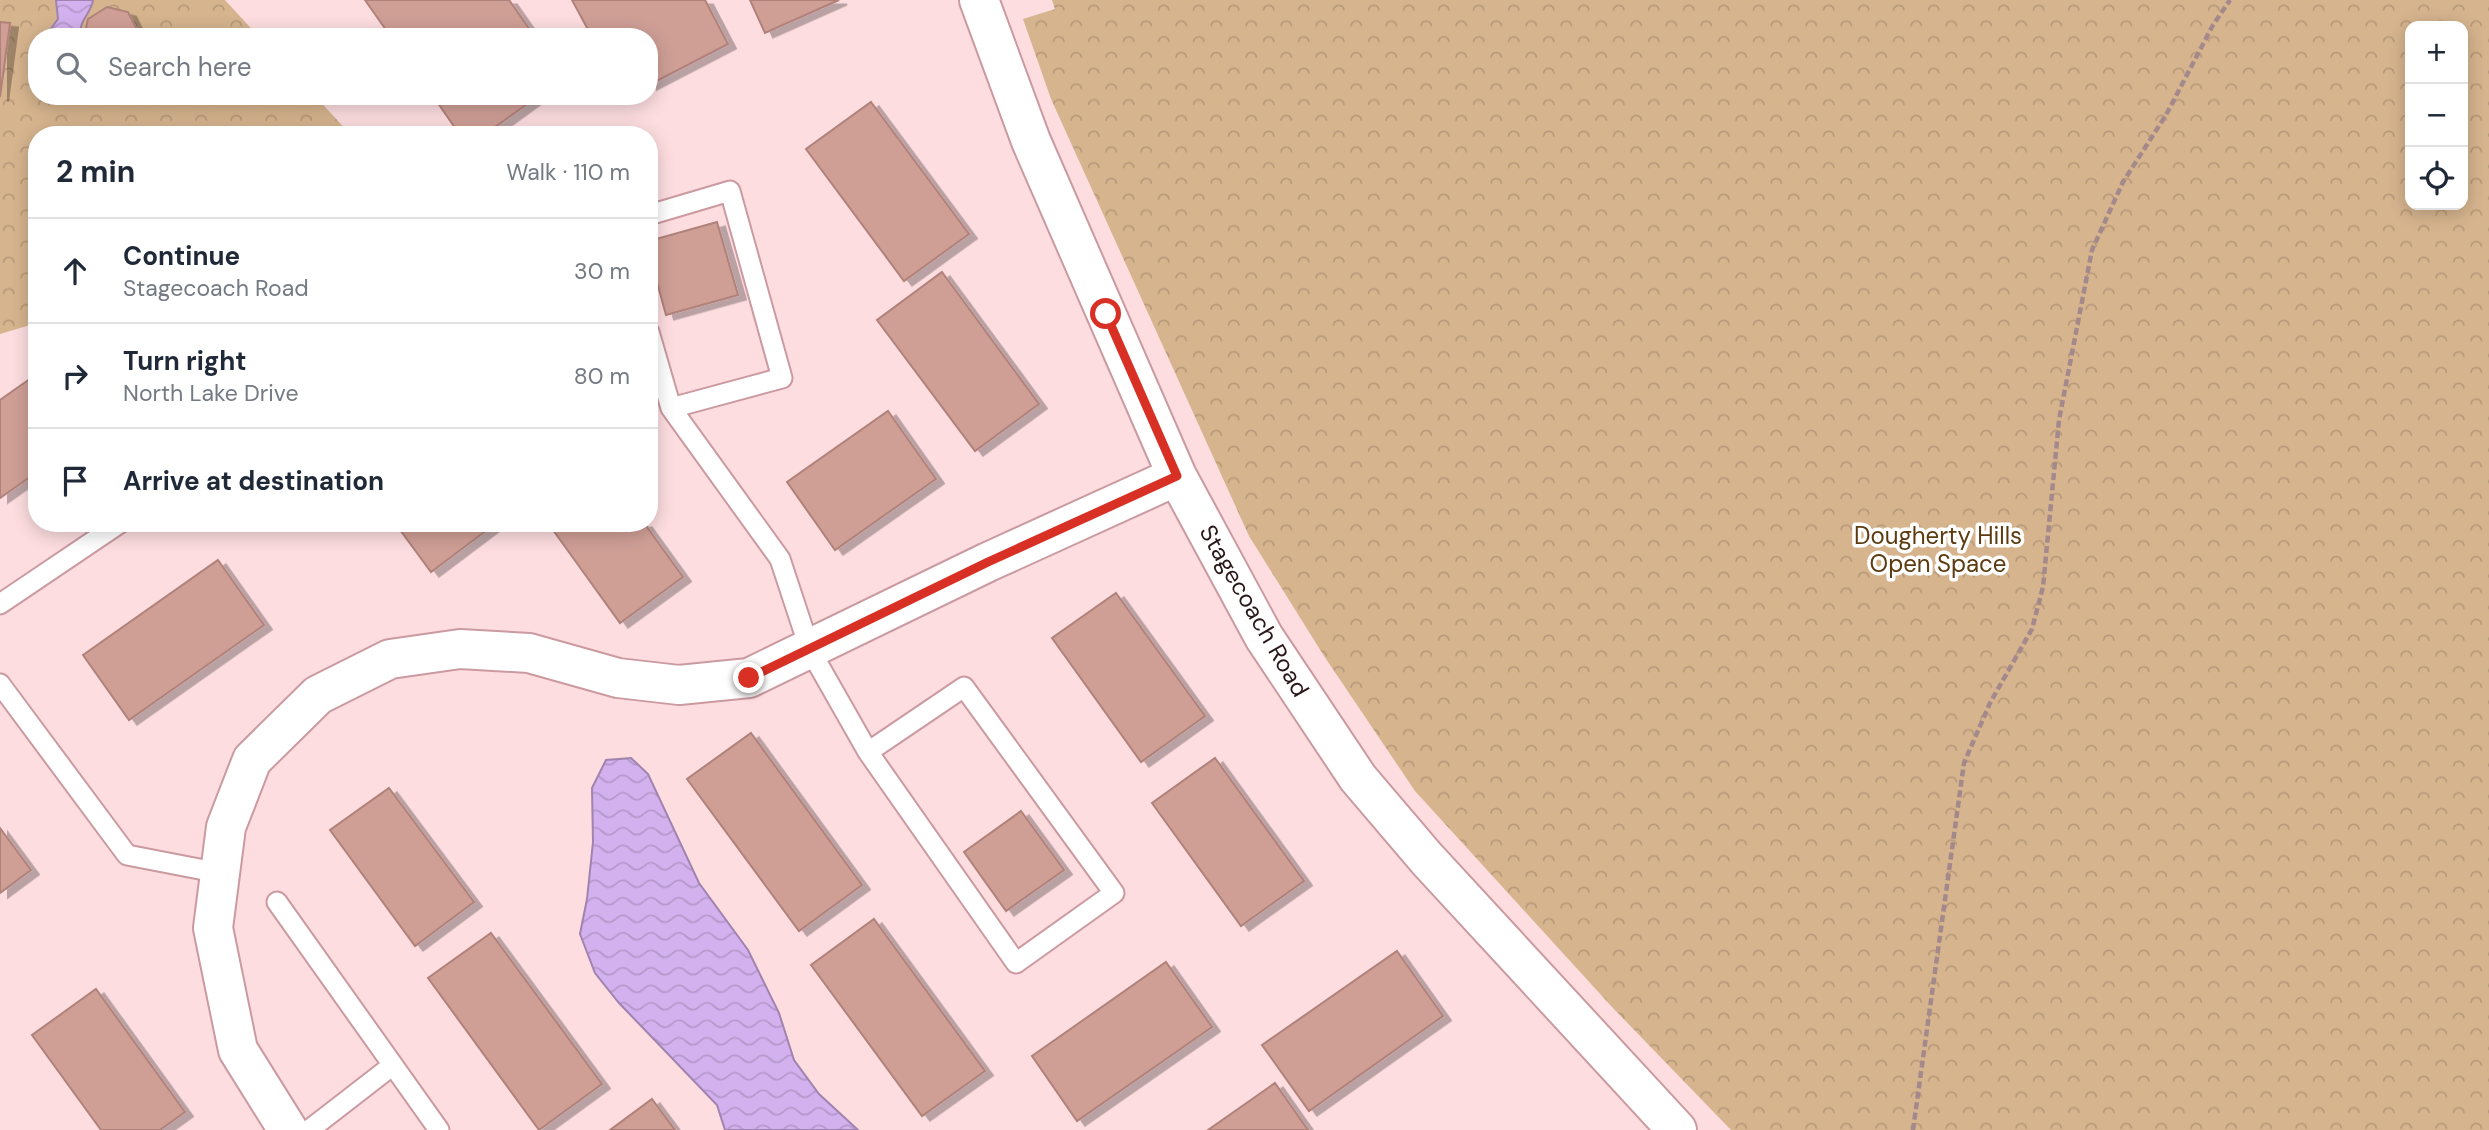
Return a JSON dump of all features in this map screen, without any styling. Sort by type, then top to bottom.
[{"type":"street","name":"Stagecoach Road","points":[[979,0],[1031,141],[1177,476],[1264,636],[1358,778],[1427,859],[1677,1130]]},
{"type":"street","points":[[288,1130],[238,1050],[213,928],[226,827],[252,760],[318,695],[390,659],[460,649],[528,653],[618,678],[679,685],[749,678],[988,562],[1177,476]]},
{"type":"lane","points":[[658,212],[730,191],[782,378],[671,408]]},
{"type":"lane","points":[[658,366],[671,408],[780,559],[810,650],[868,752],[1016,964],[1114,893],[964,687],[868,752]]},
{"type":"lane","points":[[0,604],[107,532]]},
{"type":"lane","points":[[0,684],[127,855],[220,873]]},
{"type":"lane","points":[[277,902],[439,1130]]},
{"type":"lane","points":[[309,1130],[393,1065]]},
{"type":"path","points":[[1913,1130],[1964,763],[1990,704],[2032,629],[2040,598],[2054,490],[2059,421],[2092,250],[2123,182],[2166,115],[2213,25],[2230,0]]},
{"type":"green space","points":[[0,0],[225,0],[251,28],[28,28],[28,105],[323,105],[343,126],[28,126],[28,326],[0,334]]},
{"type":"green space","name":"Dougherty Hills Open Space","points":[[1052,0],[2489,0],[2489,1130],[1731,1130],[1612,1007],[1415,791],[1324,656],[1249,536],[1051,99],[1023,19],[1055,9]]},
{"type":"green space","points":[[210,9],[228,28],[189,28]]},
{"type":"water","points":[[56,0],[93,0],[81,28],[52,28],[58,19]]},
{"type":"water","points":[[631,758],[648,774],[699,883],[748,950],[779,1013],[794,1060],[819,1094],[858,1130],[725,1130],[717,1105],[619,1003],[595,973],[580,934],[593,842],[592,788],[606,760]]},
{"type":"building","points":[[365,0],[509,0],[529,28],[385,28]]},
{"type":"building","points":[[572,0],[705,0],[728,44],[658,80],[658,28],[587,28]]},
{"type":"building","points":[[750,0],[839,0],[765,33]]},
{"type":"building","points":[[107,7],[128,12],[136,28],[86,28],[88,19]]},
{"type":"building","points":[[0,22],[10,23],[0,97]]},
{"type":"building","points":[[871,102],[969,234],[904,281],[806,149]]},
{"type":"building","points":[[439,105],[526,105],[496,126],[454,126]]},
{"type":"building","points":[[717,222],[738,295],[666,315],[658,286],[658,238]]},
{"type":"building","points":[[942,272],[1039,404],[975,451],[877,320]]},
{"type":"building","points":[[28,380],[28,478],[0,498],[0,400]]},
{"type":"building","points":[[888,411],[936,479],[835,550],[787,482]]},
{"type":"building","points":[[402,532],[484,532],[431,572]]},
{"type":"building","points":[[554,532],[650,532],[683,577],[620,623]]},
{"type":"building","points":[[218,560],[264,625],[129,720],[83,655]]},
{"type":"building","points":[[1116,593],[1205,716],[1141,762],[1052,638]]},
{"type":"building","points":[[751,733],[862,885],[799,931],[687,779]]},
{"type":"building","points":[[1215,758],[1304,881],[1241,926],[1152,803]]},
{"type":"building","points":[[389,788],[474,902],[415,946],[330,830]]},
{"type":"building","points":[[1021,811],[1064,870],[1006,911],[964,852]]},
{"type":"building","points":[[0,828],[31,870],[0,893]]},
{"type":"building","points":[[874,919],[985,1071],[922,1116],[811,965]]},
{"type":"building","points":[[491,933],[602,1084],[539,1130],[428,978]]},
{"type":"building","points":[[1397,951],[1443,1016],[1309,1111],[1262,1045]]},
{"type":"building","points":[[1166,962],[1212,1027],[1077,1121],[1032,1056]]},
{"type":"building","points":[[96,989],[185,1112],[160,1130],[101,1130],[32,1035]]},
{"type":"building","points":[[1275,1083],[1308,1130],[1208,1130]]},
{"type":"building","points":[[652,1099],[675,1130],[610,1130]]},
{"type":"route","points":[[749,678],[988,562],[1177,476],[1106,314]]}]
